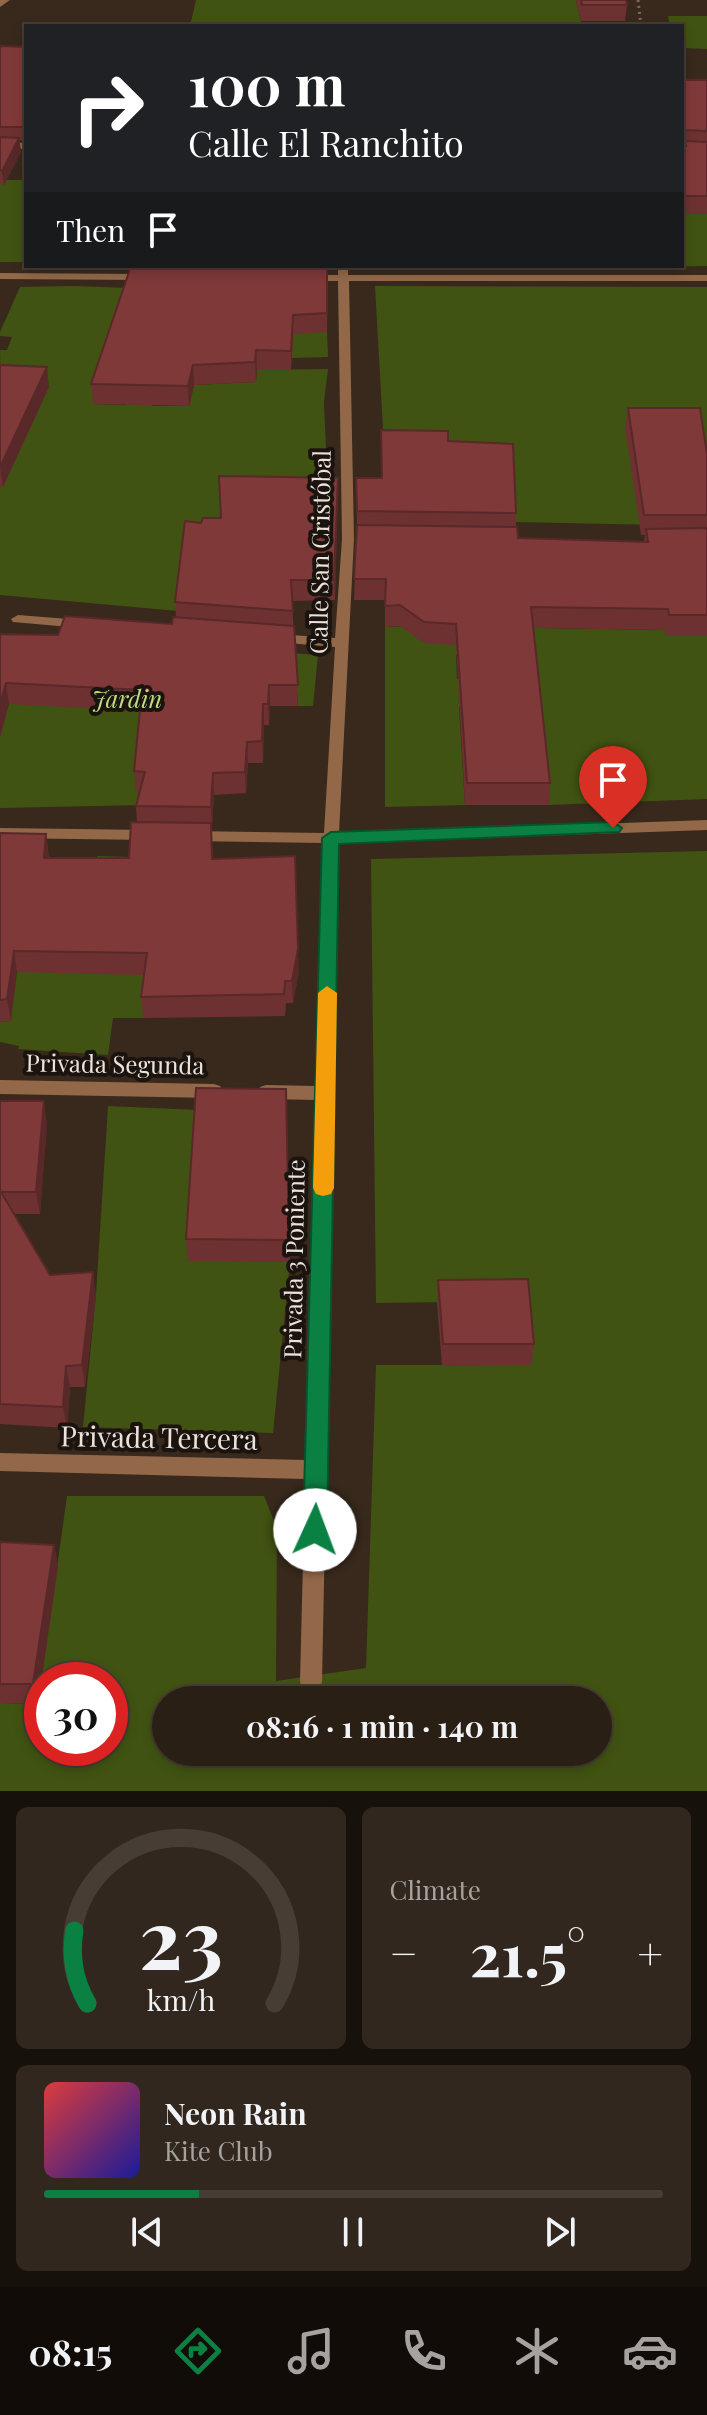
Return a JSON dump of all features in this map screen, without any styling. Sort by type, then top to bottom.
[{"type":"street","points":[[0,4],[6,0]]},
{"type":"street","points":[[0,145],[24,146]]},
{"type":"street","points":[[296,278],[343,272],[707,278]]},
{"type":"street","name":"Calle San Cristóbal","points":[[331,838],[348,539],[343,272]]},
{"type":"street","points":[[0,276],[156,277]]},
{"type":"street","points":[[348,539],[363,540]]},
{"type":"street","points":[[18,619],[95,625]]},
{"type":"street","points":[[265,637],[342,643]]},
{"type":"street","points":[[0,833],[331,838],[707,825]]},
{"type":"street","name":"Privada 3 Poniente","points":[[311,1682],[331,838]]},
{"type":"street","name":"Privada Segunda","points":[[0,1087],[325,1093]]},
{"type":"street","name":"Privada Tercera","points":[[0,1462],[317,1470]]},
{"type":"path","points":[[638,0],[641,24]]},
{"type":"green space","points":[[196,0],[576,0],[582,24],[190,24]]},
{"type":"green space","points":[[668,16],[707,16],[707,49],[684,48],[684,24],[670,24]]},
{"type":"green space","points":[[0,160],[3,180],[24,180],[24,262],[0,262]]},
{"type":"green space","points":[[684,201],[690,214],[707,214],[707,266],[684,266]]},
{"type":"green space","points":[[375,286],[707,287],[707,526],[515,522],[381,450],[383,428]]},
{"type":"green space","points":[[20,287],[130,288],[94,404],[126,405],[128,394],[159,386],[152,406],[189,406],[194,385],[255,382],[257,370],[328,369],[324,402],[328,498],[222,531],[178,611],[0,595],[0,486],[3,487],[0,350],[7,350],[12,337],[0,336],[0,332]]},
{"type":"green space","points":[[231,309],[327,332],[328,357],[292,358]]},
{"type":"green space","points":[[385,627],[665,630],[666,636],[707,636],[707,799],[549,805],[538,709],[459,707],[465,805],[385,807]],"holes":[[[456,655],[535,682],[457,679]]]},
{"type":"green space","name":"Jardin","points":[[0,635],[42,705],[96,708],[97,639],[318,655],[313,706],[298,706],[295,664],[136,792],[147,793],[144,805],[0,808]]},
{"type":"green space","points":[[707,851],[707,1791],[0,1791],[0,1703],[24,1704],[24,1766],[128,1766],[128,1662],[44,1662],[67,1496],[264,1496],[277,1528],[276,1681],[366,1668],[376,1365],[531,1365],[526,1301],[376,1303],[371,859]]},
{"type":"green space","points":[[97,856],[133,857],[297,904],[297,983],[279,982],[143,1018],[113,1018],[108,1055],[18,1049],[19,1046],[0,1042],[0,1022],[11,1021],[9,967],[93,880]]},
{"type":"green space","points":[[108,1106],[198,1110],[290,1262],[273,1433],[83,1427],[96,1294]]},
{"type":"building","points":[[581,0],[626,0],[627,5],[582,5]]},
{"type":"building","points":[[0,46],[24,47],[24,127],[0,127]]},
{"type":"building","points":[[684,80],[707,80],[707,131],[684,130]]},
{"type":"building","points":[[0,137],[19,138],[2,171],[0,170]]},
{"type":"building","points":[[685,141],[707,142],[707,196],[684,196]]},
{"type":"building","points":[[130,268],[327,268],[327,313],[293,315],[291,351],[256,350],[255,362],[193,365],[188,386],[91,384]]},
{"type":"building","points":[[0,365],[47,367],[0,467]]},
{"type":"building","points":[[628,408],[700,408],[707,454],[707,515],[644,515]]},
{"type":"building","points":[[381,430],[448,431],[448,441],[513,444],[516,513],[357,511],[356,478],[382,478]]},
{"type":"building","points":[[219,476],[338,478],[334,580],[291,580],[293,611],[175,602],[185,521],[201,523],[203,518],[221,518]]},
{"type":"building","points":[[357,525],[517,527],[518,538],[648,542],[646,529],[707,528],[707,615],[669,615],[668,609],[531,607],[550,783],[467,783],[456,624],[424,622],[400,605],[385,606],[386,579],[354,579]]},
{"type":"building","points":[[65,616],[172,624],[173,617],[294,626],[298,685],[269,685],[268,704],[263,704],[262,741],[247,742],[245,772],[213,773],[211,807],[136,806],[145,772],[134,771],[142,690],[6,683],[0,704],[0,634],[58,635]]},
{"type":"building","points":[[131,822],[211,823],[212,859],[295,856],[298,949],[292,981],[285,981],[284,994],[141,997],[147,953],[14,951],[7,999],[0,1000],[0,833],[46,834],[44,858],[129,858]]},
{"type":"building","points":[[196,1088],[286,1089],[289,1240],[186,1239]]},
{"type":"building","points":[[0,1101],[44,1101],[36,1192],[1,1192],[50,1275],[93,1272],[82,1365],[66,1366],[63,1407],[0,1404]]},
{"type":"building","points":[[528,1279],[534,1344],[443,1344],[438,1280]]},
{"type":"building","points":[[0,1542],[54,1545],[36,1662],[24,1662],[24,1684],[0,1684]]},
{"type":"slow traffic","points":[[323,1188],[327,993]]},
{"type":"route","points":[[315,1530],[331,838],[613,828]]}]
